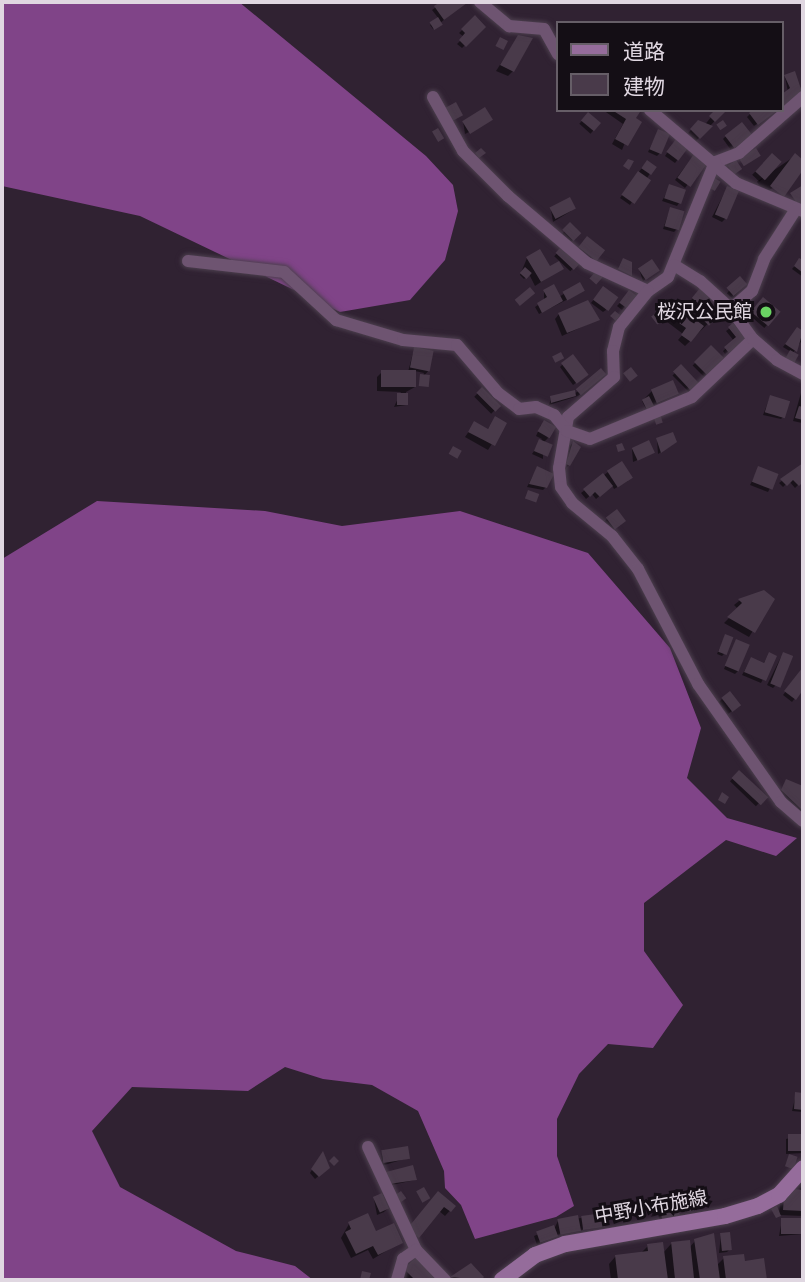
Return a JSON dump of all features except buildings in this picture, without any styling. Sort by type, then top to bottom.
[{"type":"main road","name":"中野小布施線","points":[[502,1280],[535,1255],[565,1244],[725,1216],[758,1206],[779,1195],[803,1168]]},
{"type":"street","points":[[480,2],[509,26],[544,29],[556,50]]},
{"type":"street","points":[[433,97],[463,151],[508,196],[587,263],[648,290]]},
{"type":"street","points":[[803,97],[740,153],[715,162],[668,277],[648,290],[619,327],[613,351],[614,377],[568,417],[559,468],[561,487],[638,569],[698,684],[781,802],[803,821]]},
{"type":"street","points":[[652,112],[715,162],[736,183],[800,210],[764,259],[752,291],[731,309]]},
{"type":"street","points":[[188,261],[284,272],[336,320],[403,340],[457,345],[498,393],[519,409],[536,407],[554,415],[567,431],[590,439],[692,397],[753,339]]},
{"type":"street","points":[[674,265],[700,281],[731,309],[753,339],[777,360],[803,374]]},
{"type":"street","points":[[369,1147],[416,1250],[445,1280]]},
{"type":"street","points":[[397,1280],[403,1259],[416,1250]]},
{"type":"shaded area","points":[[2,2],[239,2],[426,156],[453,185],[458,211],[445,260],[410,300],[340,312],[140,216],[2,186]]},
{"type":"shaded area","points":[[97,501],[265,511],[342,526],[460,511],[588,553],[670,648],[701,728],[687,778],[727,818],[797,838],[776,856],[726,840],[644,903],[644,951],[683,1005],[653,1048],[608,1044],[579,1074],[557,1119],[557,1156],[574,1206],[556,1217],[475,1239],[461,1205],[445,1188],[444,1171],[418,1111],[372,1085],[323,1079],[285,1067],[248,1091],[132,1087],[92,1131],[120,1187],[236,1251],[295,1266],[313,1280],[2,1280],[2,559]]},
{"type":"place","name":"桜沢公民館","points":[[766,312]]}]
